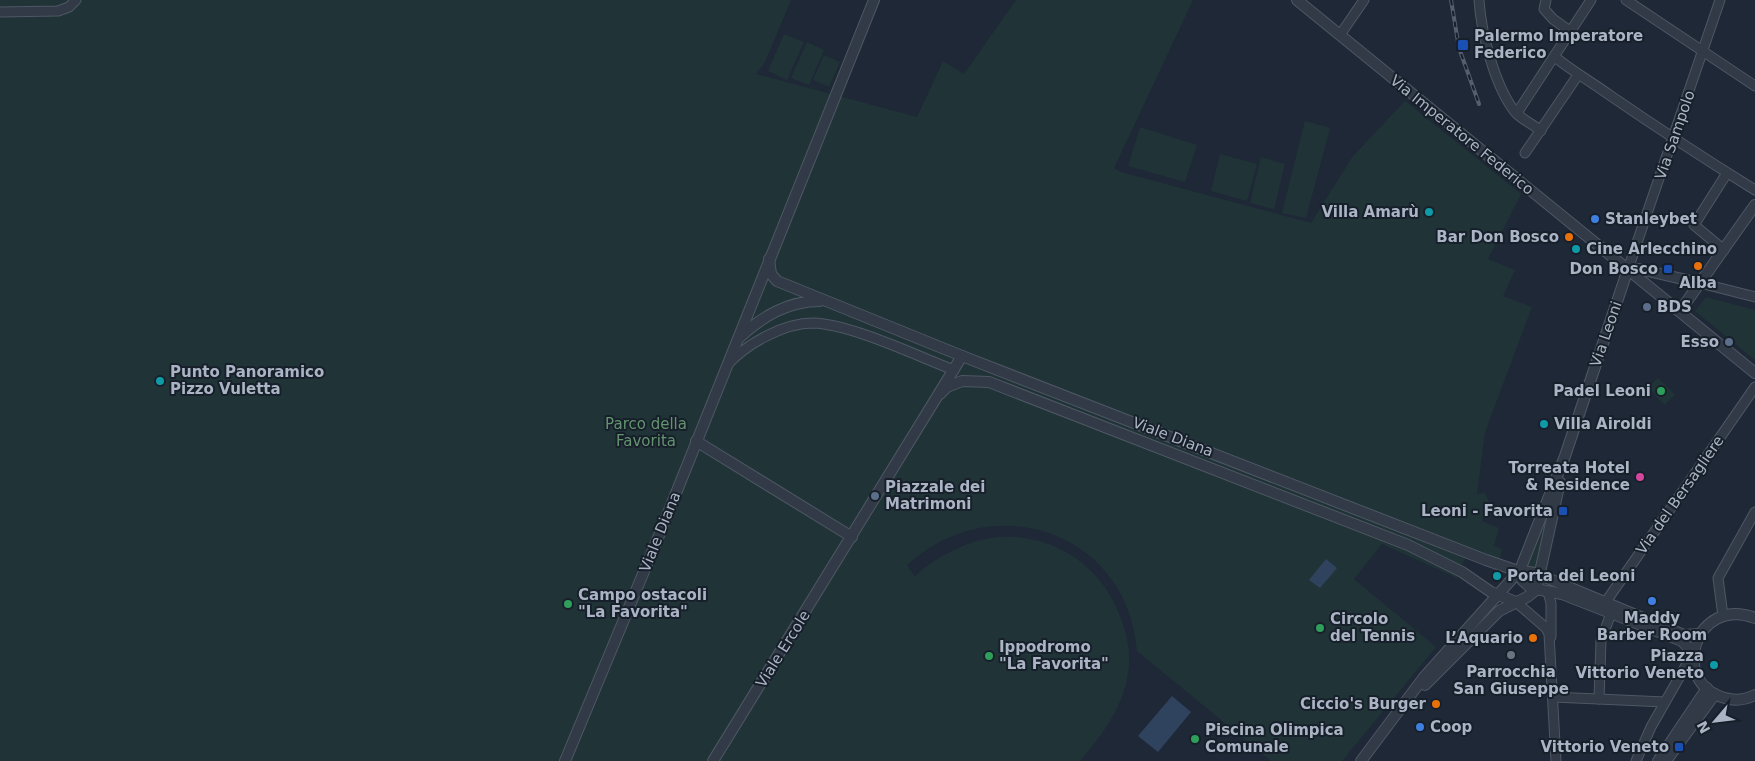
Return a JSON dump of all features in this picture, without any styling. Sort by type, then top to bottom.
[{"type":"street","points":[[0,12],[58,11],[69,7],[76,0]]},
{"type":"street","points":[[769,259],[874,0]]},
{"type":"street","name":"Via Imperatore Federico","points":[[1297,0],[1755,374]]},
{"type":"street","points":[[1340,35],[1364,0]]},
{"type":"street","points":[[1479,0],[1489,52],[1502,88],[1517,113],[1541,131]]},
{"type":"street","points":[[1546,0],[1544,9],[1553,19],[1571,32]]},
{"type":"street","points":[[1517,113],[1591,0]]},
{"type":"street","points":[[1626,0],[1755,86]]},
{"type":"street","name":"Via Sampolo","points":[[1628,269],[1720,0]]},
{"type":"street","points":[[1555,57],[1578,75],[1673,139],[1755,190]]},
{"type":"street","points":[[1526,154],[1578,75]]},
{"type":"street","points":[[1724,250],[1694,225],[1727,172]]},
{"type":"street","points":[[1680,311],[1755,205]]},
{"type":"street","name":"Viale Diana","points":[[769,259],[769,270],[773,278],[962,356],[1486,560],[1540,575],[1684,635],[1700,634]]},
{"type":"street","name":"Viale Diana","points":[[565,761],[769,259]]},
{"type":"street","points":[[1628,269],[1639,269],[1755,298]]},
{"type":"street","name":"Via Leoni","points":[[1408,701],[1429,671],[1525,571],[1628,269]]},
{"type":"street","name":"Viale Diana","points":[[737,340],[759,320],[784,307],[808,301],[826,301]]},
{"type":"street","points":[[726,366],[738,355],[778,332],[792,326],[814,323],[854,332],[954,370]]},
{"type":"street","name":"Viale Ercole","points":[[713,761],[962,356]]},
{"type":"street","name":"Viale Diana","points":[[940,394],[955,383],[979,380],[1042,401],[1408,545],[1462,572],[1499,596],[1516,602]]},
{"type":"street","name":"Via del Bersagliere","points":[[1605,603],[1755,386]]},
{"type":"street","points":[[696,441],[852,537]]},
{"type":"street","name":"Via Leoni","points":[[1534,591],[1543,564],[1565,456]]},
{"type":"street","points":[[1723,616],[1718,578],[1755,512]]},
{"type":"street","points":[[1543,564],[1547,576],[1557,583]]},
{"type":"street","points":[[1525,571],[1524,582],[1534,591]]},
{"type":"street","points":[[1361,761],[1408,701],[1499,611],[1534,591],[1562,594],[1682,641],[1693,653],[1696,670],[1711,691],[1731,699],[1740,700],[1755,695]]},
{"type":"street","points":[[1548,592],[1551,603],[1550,645],[1556,761]]},
{"type":"street","points":[[1516,602],[1546,628],[1550,645]]},
{"type":"street","points":[[1599,699],[1601,641],[1611,613]]},
{"type":"street","points":[[1636,761],[1665,702],[1693,653],[1700,634],[1710,623],[1723,616],[1742,614],[1755,618]]},
{"type":"street","points":[[1658,761],[1711,691]]},
{"type":"street","points":[[1666,761],[1711,691]]},
{"type":"street","points":[[1553,696],[1665,702]]},
{"type":"green space","name":"Parco della Favorita","points":[[0,0],[791,0],[765,62],[756,74],[917,117],[943,61],[964,74],[1016,0],[1193,0],[1114,168],[1121,172],[1311,223],[1353,156],[1405,101],[1521,194],[1488,259],[1515,270],[1503,296],[1532,307],[1485,432],[1477,494],[1485,493],[1489,502],[1482,521],[1499,528],[1494,546],[1502,549],[1499,563],[1468,550],[1457,578],[1382,544],[1354,579],[1436,647],[1342,761],[1271,761],[1137,651],[1128,610],[1109,576],[1083,551],[1051,534],[1015,526],[978,528],[941,541],[907,565],[915,577],[932,562],[952,551],[977,541],[1002,537],[1027,538],[1051,545],[1073,556],[1092,572],[1108,592],[1120,616],[1127,640],[1129,664],[1124,691],[1113,716],[1098,739],[1080,761],[0,761]]},
{"type":"green space","points":[[784,34],[804,42],[787,80],[768,71]]},
{"type":"green space","points":[[807,42],[824,50],[809,85],[791,78]]},
{"type":"green space","points":[[824,55],[840,62],[829,87],[813,80]]},
{"type":"green space","points":[[1305,121],[1330,128],[1306,218],[1282,213]]},
{"type":"green space","points":[[1140,127],[1197,145],[1185,182],[1128,166]]},
{"type":"green space","points":[[1220,154],[1257,164],[1247,201],[1211,191]]},
{"type":"green space","points":[[1261,157],[1285,164],[1274,209],[1250,203]]},
{"type":"green space","points":[[1706,297],[1755,310],[1755,360],[1695,311]]},
{"type":"green space","name":"Padel Leoni","points":[[1658,378],[1675,395],[1664,405],[1648,387]]},
{"type":"green space","points":[[1553,501],[1535,570],[1527,566]]},
{"type":"water","points":[[1326,559],[1337,568],[1320,588],[1309,580]]},
{"type":"water","name":"Piscina Olimpica Comunale","points":[[1172,696],[1191,712],[1158,752],[1138,736]]},
{"type":"railway","points":[[1451,0],[1459,48],[1479,104]]},
{"type":"place","name":"Palermo Imperatore Federico","points":[[1463,45]]},
{"type":"place","name":"Villa Amarù","points":[[1429,212]]},
{"type":"place","name":"Stanleybet","points":[[1595,219]]},
{"type":"place","name":"Bar Don Bosco","points":[[1569,237]]},
{"type":"place","name":"Cine Arlecchino","points":[[1576,249]]},
{"type":"place","name":"Alba","points":[[1698,266]]},
{"type":"place","name":"Don Bosco","points":[[1668,269]]},
{"type":"place","name":"BDS","points":[[1647,307]]},
{"type":"place","name":"Esso","points":[[1729,342]]},
{"type":"place","name":"Punto Panoramico Pizzo Vuletta","points":[[160,381]]},
{"type":"place","name":"Padel Leoni","points":[[1661,391]]},
{"type":"place","name":"Villa Airoldi","points":[[1544,424]]},
{"type":"place","name":"Torreata Hotel & Residence","points":[[1640,477]]},
{"type":"place","name":"Piazzale dei Matrimoni","points":[[875,496]]},
{"type":"place","name":"Leoni - Favorita","points":[[1563,511]]},
{"type":"place","name":"Porta dei Leoni","points":[[1497,576]]},
{"type":"place","name":"Maddy Barber Room","points":[[1652,601]]},
{"type":"place","name":"Campo ostacoli \"La Favorita\"","points":[[568,604]]},
{"type":"place","name":"Circolo del Tennis","points":[[1320,628]]},
{"type":"place","name":"L’Aquario","points":[[1533,638]]},
{"type":"place","name":"Parrocchia San Giuseppe","points":[[1511,655]]},
{"type":"place","name":"Ippodromo \"La Favorita\"","points":[[989,656]]},
{"type":"place","name":"Piazza Vittorio Veneto","points":[[1714,665]]},
{"type":"place","name":"Ciccio's Burger","points":[[1436,704]]},
{"type":"place","name":"Coop","points":[[1420,727]]},
{"type":"place","name":"Piscina Olimpica Comunale","points":[[1195,739]]},
{"type":"place","name":"Vittorio Veneto","points":[[1679,747]]}]
